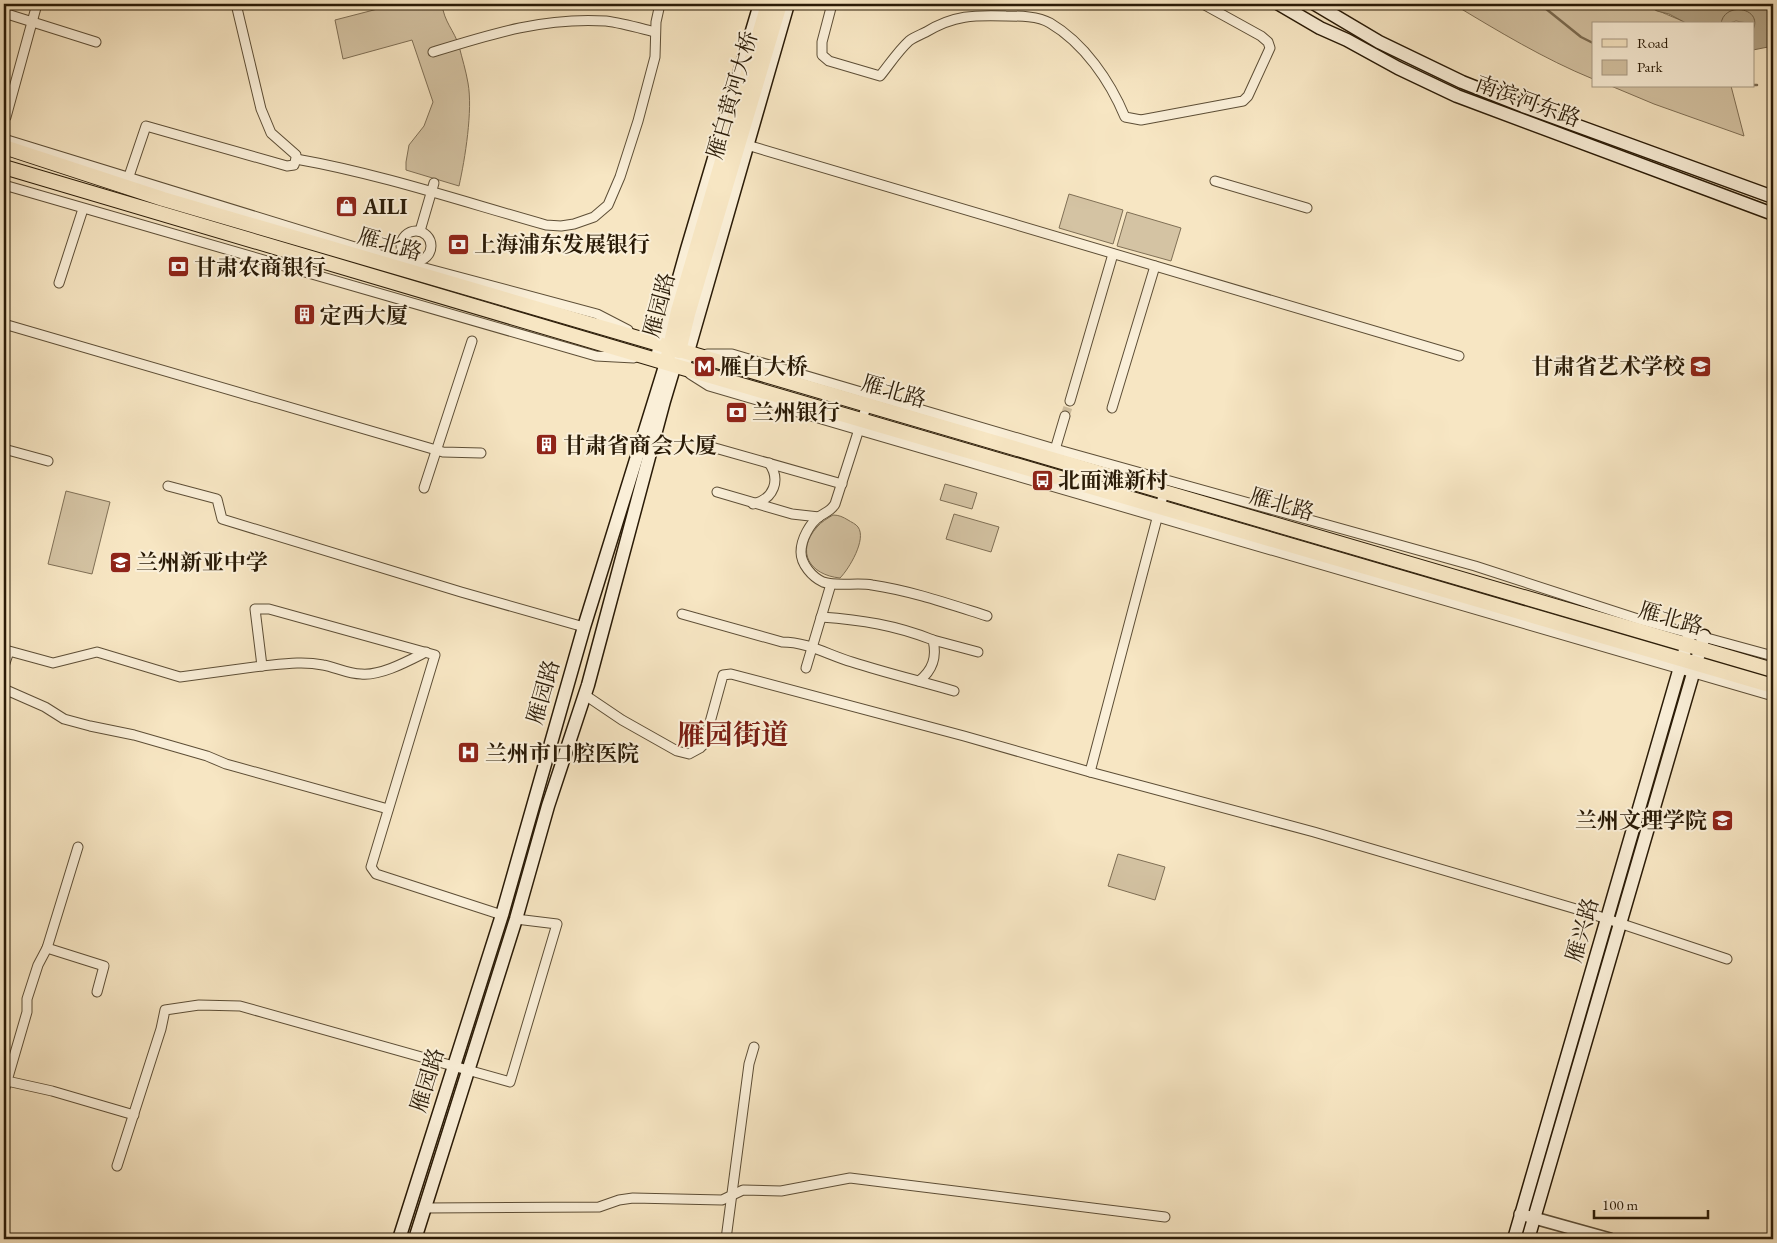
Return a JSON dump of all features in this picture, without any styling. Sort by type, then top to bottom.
[{"type":"main road","name":"雁园路","points":[[674,349],[687,249],[760,4]]},
{"type":"main road","name":"雁白黄河大桥","points":[[715,184],[768,4]]},
{"type":"main road","name":"雁白黄河大桥","points":[[724,197],[780,4]]},
{"type":"main road","name":"雁园路","points":[[415,1239],[516,919],[548,806],[585,695],[674,349],[747,145],[788,4]]},
{"type":"main road","name":"南滨河东路","points":[[1315,4],[1387,46],[1462,82],[1522,106],[1773,197]]},
{"type":"main road","name":"南滨河东路","points":[[1284,5],[1320,28],[1347,40],[1405,72],[1458,96],[1773,214]]},
{"type":"main road","name":"雁北路","points":[[4,148],[410,265],[674,349],[869,400],[1054,454],[1164,492],[1695,640],[1773,670]]},
{"type":"main road","name":"雁北路","points":[[4,167],[670,364],[861,425],[1047,480],[1688,666],[1773,686]]},
{"type":"main road","name":"雁园路","points":[[674,349],[678,311],[715,184]]},
{"type":"main road","name":"雁园路","points":[[674,349],[688,314],[724,197]]},
{"type":"main road","name":"雁园路","points":[[399,1239],[502,915],[584,627],[670,364]]},
{"type":"main road","name":"雁兴路","points":[[1528,1239],[1619,924],[1695,640]]},
{"type":"main road","name":"雁兴路","points":[[1514,1239],[1606,919],[1688,666]]},
{"type":"main road","points":[[502,915],[516,919]]},
{"type":"street","points":[[4,116],[6,117],[37,4]]},
{"type":"street","points":[[4,139],[127,182],[146,126],[287,166],[294,165],[296,155],[271,133],[261,109],[236,4]]},
{"type":"street","points":[[296,159],[364,174],[546,225],[561,226],[574,224],[594,217],[608,205],[620,177],[638,121],[655,57],[655,32],[660,4]]},
{"type":"street","points":[[832,4],[822,42],[822,55],[829,61],[880,76],[910,41],[932,28],[956,18],[982,15],[1023,16],[1049,22],[1072,39],[1098,70],[1118,99],[1125,116],[1141,120],[1243,101],[1248,96],[1270,48],[1268,42],[1261,36],[1203,4]]},
{"type":"street","points":[[4,13],[96,42]]},
{"type":"street","points":[[433,52],[502,31],[559,21],[608,21],[655,32]]},
{"type":"street","points":[[747,145],[1459,356]]},
{"type":"street","points":[[1215,180],[1307,208]]},
{"type":"street","points":[[420,231],[434,182]]},
{"type":"street","points":[[4,185],[596,356],[670,364]]},
{"type":"street","points":[[59,283],[83,209]]},
{"type":"street","points":[[402,285],[410,265],[423,260],[430,250],[429,239],[420,231],[409,232],[401,241],[402,253],[410,265]]},
{"type":"street","points":[[1070,401],[1113,254]]},
{"type":"street","points":[[1112,408],[1155,266]]},
{"type":"street","points":[[4,324],[443,452],[481,453]]},
{"type":"street","points":[[424,488],[472,341]]},
{"type":"street","points":[[869,400],[832,509],[819,517],[808,529],[805,536],[801,551],[805,565],[816,577],[831,584],[870,584],[909,591],[987,616]]},
{"type":"street","points":[[1047,480],[1065,416]]},
{"type":"street","points":[[714,448],[842,484]]},
{"type":"street","points":[[4,449],[48,461]]},
{"type":"street","points":[[1054,454],[1475,566],[1641,620],[1695,640],[1773,656]]},
{"type":"street","points":[[753,504],[768,498],[776,485],[776,477],[769,463]]},
{"type":"street","points":[[168,486],[217,499],[222,519],[461,592],[584,627]]},
{"type":"street","points":[[717,492],[792,514],[819,517]]},
{"type":"street","points":[[1090,772],[1164,492]]},
{"type":"street","points":[[806,668],[831,584]]},
{"type":"street","points":[[262,666],[256,609],[269,609],[435,655],[371,867],[376,874],[502,915]]},
{"type":"street","points":[[682,614],[782,642],[813,646],[850,662],[954,691]]},
{"type":"street","points":[[821,617],[855,620],[906,629],[933,640],[978,652]]},
{"type":"street","points":[[918,681],[932,667],[935,658],[933,640]]},
{"type":"street","points":[[4,666],[9,650],[54,663],[97,652],[180,677],[303,662],[361,674],[376,672],[401,664],[426,652]]},
{"type":"street","points":[[1688,666],[1773,696]]},
{"type":"street","points":[[585,695],[622,720],[677,751],[689,754],[704,744],[723,675],[731,674],[1314,832],[1583,911],[1727,959]]},
{"type":"street","points":[[4,689],[45,707],[64,719],[134,735],[207,756],[226,764],[388,809]]},
{"type":"street","points":[[4,1090],[7,1081],[8,1064],[27,1012],[27,999],[38,965],[47,948],[78,847]]},
{"type":"street","points":[[117,1166],[165,1010],[198,1005],[240,1006],[510,1082],[557,924],[516,919]]},
{"type":"street","points":[[47,948],[104,966],[97,992]]},
{"type":"street","points":[[726,1239],[749,1064],[754,1047]]},
{"type":"street","points":[[7,1081],[52,1091],[134,1115]]},
{"type":"street","points":[[425,1208],[599,1207],[619,1200],[633,1198],[722,1200],[743,1190],[782,1191],[850,1178],[1165,1217]]},
{"type":"street","points":[[1520,1214],[1610,1239]]},
{"type":"green space","points":[[397,4],[442,4],[445,16],[459,46],[468,83],[470,107],[466,149],[459,186],[406,170],[409,145],[424,126],[433,102],[412,40],[343,59],[335,20]]},
{"type":"green space","points":[[1453,4],[1645,4],[1684,22],[1592,22],[1592,79],[1539,54]]},
{"type":"green space","points":[[1616,88],[1732,88],[1744,136],[1654,104]]},
{"type":"green space","points":[[1069,194],[1123,210],[1113,244],[1059,228]]},
{"type":"green space","points":[[1127,212],[1181,228],[1171,261],[1117,246]]},
{"type":"green space","points":[[945,484],[977,493],[972,509],[940,500]]},
{"type":"green space","points":[[66,491],[110,502],[92,574],[48,564]]},
{"type":"green space","points":[[954,514],[999,527],[991,552],[946,539]]},
{"type":"green space","points":[[833,515],[843,517],[855,524],[860,532],[859,546],[856,554],[840,578],[829,576],[814,567],[809,561],[807,553],[810,536],[819,525]]},
{"type":"green space","points":[[1118,854],[1165,867],[1155,900],[1108,886]]},
{"type":"water","points":[[1645,4],[1773,4],[1773,46],[1754,50],[1754,22],[1684,22],[1669,14],[1657,11]]},
{"type":"waterway","points":[[1540,4],[1581,37],[1592,42]]},
{"type":"tunnel","points":[[1065,416],[1070,401]]},
{"type":"place","name":"AILI","points":[[347,206]]},
{"type":"place","name":"上海浦东发展银行","points":[[458,244]]},
{"type":"place","name":"甘肃农商银行","points":[[178,267]]},
{"type":"place","name":"定西大厦","points":[[304,315]]},
{"type":"place","name":"雁白大桥","points":[[704,366]]},
{"type":"place","name":"甘肃省艺术学校","points":[[1701,366]]},
{"type":"place","name":"兰州银行","points":[[736,412]]},
{"type":"place","name":"甘肃省商会大厦","points":[[547,445]]},
{"type":"place","name":"北面滩新村","points":[[1042,480]]},
{"type":"place","name":"兰州新亚中学","points":[[120,562]]},
{"type":"place","name":"兰州市口腔医院","points":[[469,753]]},
{"type":"place","name":"兰州文理学院","points":[[1723,820]]},
{"type":"district","name":"雁园街道","points":[[733,734]]}]
